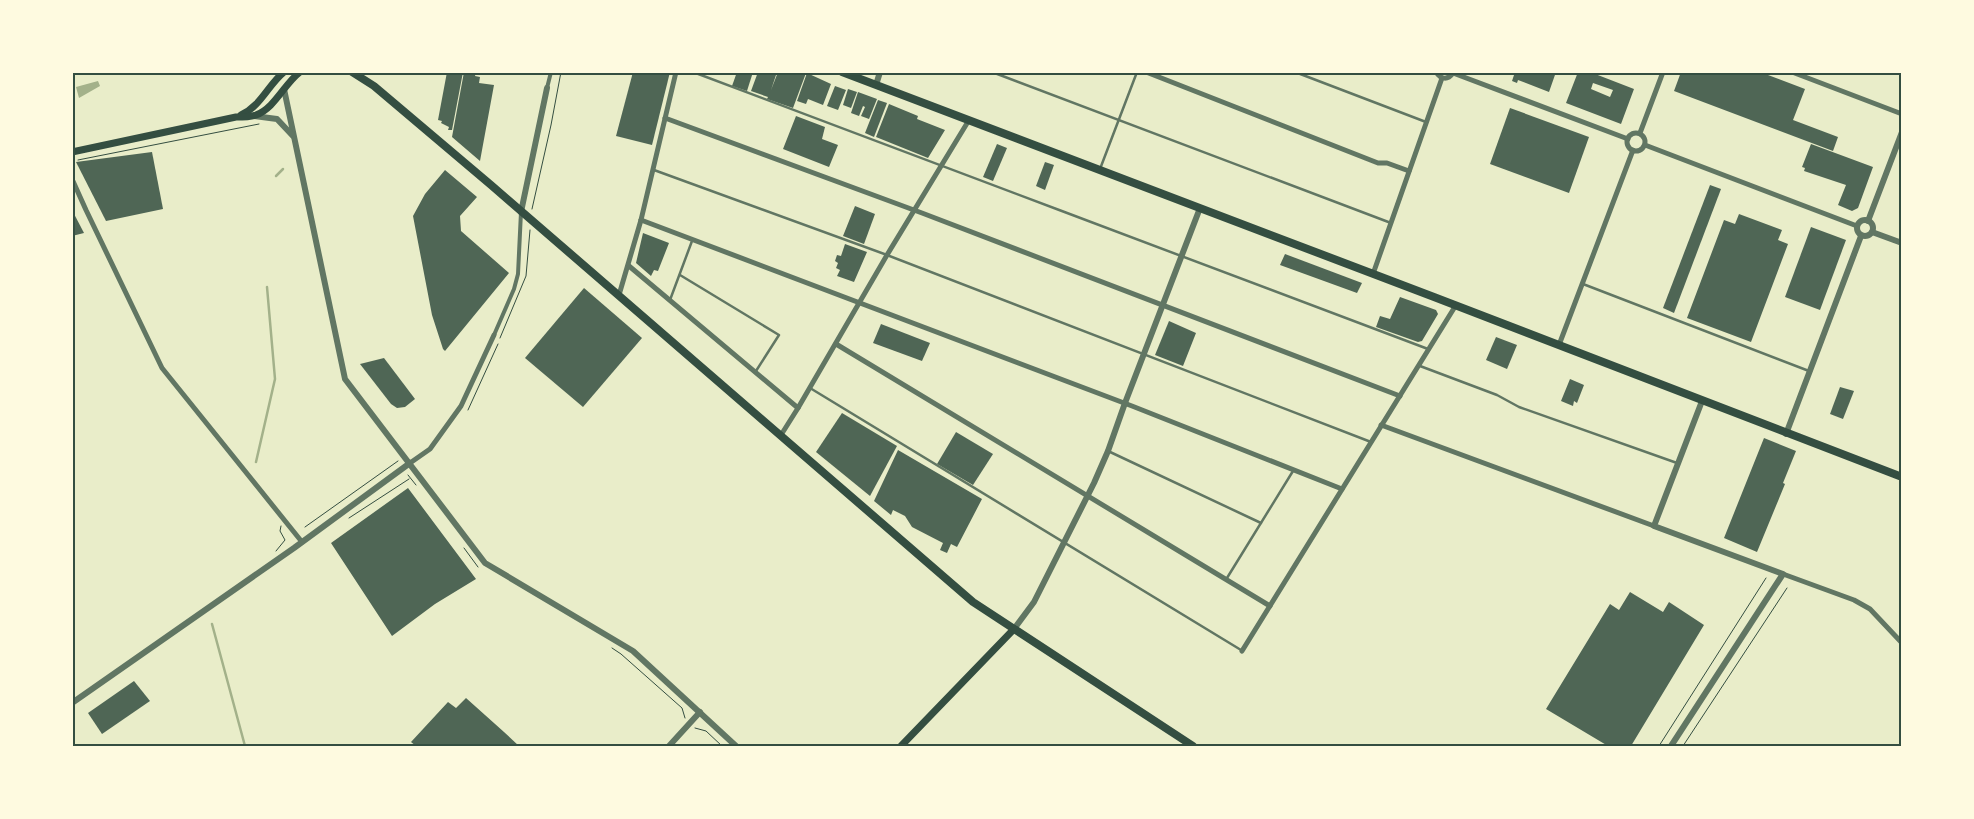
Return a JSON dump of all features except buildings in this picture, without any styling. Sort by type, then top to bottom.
[{"type":"main road","points":[[72,152],[236,117],[250,116],[261,112],[300,72]]},
{"type":"main road","points":[[352,72],[374,86],[619,295],[973,602],[1193,746]]},
{"type":"main road","points":[[364,72],[374,86]]},
{"type":"main road","points":[[842,72],[1902,477]]},
{"type":"main road","points":[[281,74],[284,89]]},
{"type":"main road","points":[[236,117],[256,105],[281,74]]},
{"type":"main road","points":[[901,746],[1014,629]]},
{"type":"street","points":[[72,703],[302,542],[430,449],[462,406],[514,289],[518,274],[521,212],[550,72]]},
{"type":"street","points":[[619,295],[641,220],[676,72]]},
{"type":"street","points":[[876,86],[880,72]]},
{"type":"street","points":[[1146,72],[1378,163],[1387,163],[1409,172]]},
{"type":"street","points":[[1436,72],[1442,78]]},
{"type":"street","points":[[1442,78],[1450,77],[1453,72],[1628,139]]},
{"type":"street","points":[[1640,133],[1663,72]]},
{"type":"street","points":[[1792,72],[1902,114]]},
{"type":"street","points":[[1373,274],[1442,78]]},
{"type":"street","points":[[284,89],[345,379],[485,563],[633,651],[736,746]]},
{"type":"street","points":[[250,116],[277,119],[294,137]]},
{"type":"street","points":[[665,118],[915,210],[1400,396]]},
{"type":"street","points":[[780,435],[810,388],[887,255],[969,120]]},
{"type":"street","points":[[1868,221],[1902,132]]},
{"type":"street","points":[[1640,133],[1645,138],[1645,145],[1640,150],[1633,150],[1628,146],[1628,139],[1631,134],[1640,133]]},
{"type":"street","points":[[1645,145],[1857,226]]},
{"type":"street","points":[[1559,345],[1633,150]]},
{"type":"street","points":[[72,179],[162,368],[302,542]]},
{"type":"street","points":[[1014,629],[1034,602],[1088,496],[1108,451],[1200,208]]},
{"type":"street","points":[[641,220],[1125,403],[1342,489]]},
{"type":"street","points":[[1868,221],[1872,224],[1872,232],[1868,236],[1861,236],[1857,232],[1857,226],[1860,222],[1868,221]]},
{"type":"street","points":[[1872,232],[1902,243]]},
{"type":"street","points":[[1786,434],[1861,236]]},
{"type":"street","points":[[629,266],[754,373],[798,408]]},
{"type":"street","points":[[1242,651],[1456,305]]},
{"type":"street","points":[[836,344],[1270,606]]},
{"type":"street","points":[[1654,526],[1702,401]]},
{"type":"street","points":[[1382,425],[1854,600],[1870,609],[1902,643]]},
{"type":"street","points":[[1671,746],[1783,574]]},
{"type":"street","points":[[669,746],[700,712]]},
{"type":"lane","points":[[693,72],[1428,349]]},
{"type":"lane","points":[[992,72],[1391,223]]},
{"type":"lane","points":[[1100,171],[1137,72]]},
{"type":"lane","points":[[1295,72],[1426,122]]},
{"type":"lane","points":[[653,170],[887,255],[1372,442]]},
{"type":"lane","points":[[670,300],[692,239]]},
{"type":"lane","points":[[680,275],[779,335],[754,373]]},
{"type":"lane","points":[[1582,284],[1810,371]]},
{"type":"lane","points":[[1419,365],[1498,395],[1519,407],[1678,463]]},
{"type":"lane","points":[[810,388],[1242,651]]},
{"type":"lane","points":[[1108,451],[1261,523]]},
{"type":"lane","points":[[1226,580],[1293,471]]},
{"type":"path","points":[[530,220],[561,72]]},
{"type":"path","points":[[78,160],[260,124]]},
{"type":"path","points":[[305,527],[398,461]]},
{"type":"path","points":[[345,520],[410,479]]},
{"type":"path","points":[[276,550],[285,540],[280,531]]},
{"type":"path","points":[[1659,746],[1766,578]]},
{"type":"path","points":[[1683,746],[1787,588]]},
{"type":"path","points":[[621,654],[682,708],[683,716],[690,724],[696,729],[706,731],[722,746]]},
{"type":"shaded area","points":[[98,81],[100,86],[79,98],[76,87]]},
{"type":"waterway","points":[[276,176],[283,169]]},
{"type":"waterway","points":[[256,462],[275,379],[267,287]]},
{"type":"waterway","points":[[212,624],[245,746]]}]
